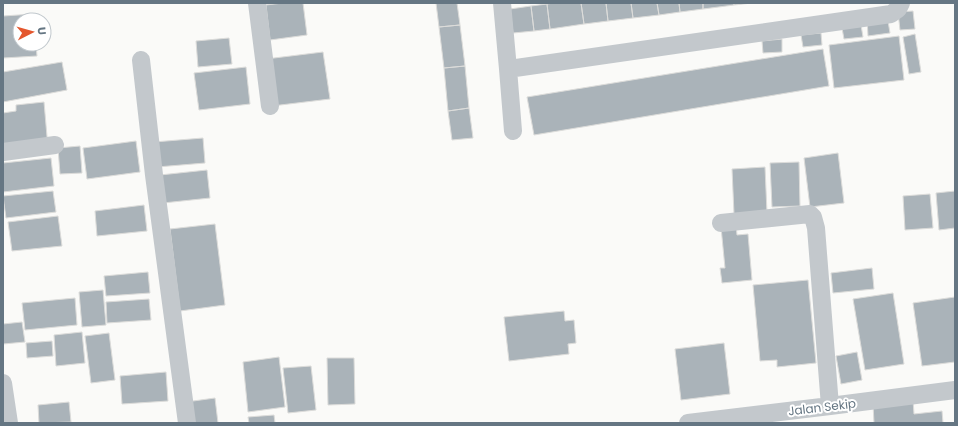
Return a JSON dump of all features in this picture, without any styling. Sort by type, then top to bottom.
[{"type":"street","points":[[256,3],[270,106]]},
{"type":"street","points":[[502,3],[513,131]]},
{"type":"street","points":[[508,69],[891,14],[898,9],[901,3]]},
{"type":"street","points":[[142,60],[154,175],[187,423]]},
{"type":"street","points":[[3,152],[55,145]]},
{"type":"street","points":[[721,223],[810,214],[813,216],[816,228],[830,406]]},
{"type":"street","points":[[3,383],[10,423]]},
{"type":"street","name":"Jalan Sekip","points":[[688,423],[955,390]]},
{"type":"building","points":[[303,3],[307,35],[270,40],[266,5]]},
{"type":"building","points":[[436,3],[457,3],[460,25],[439,27]]},
{"type":"building","points":[[581,3],[584,24],[550,29],[547,4]]},
{"type":"building","points":[[581,3],[606,3],[608,21],[584,24]]},
{"type":"building","points":[[606,3],[631,3],[633,18],[608,21]]},
{"type":"building","points":[[631,3],[657,3],[659,15],[633,18]]},
{"type":"building","points":[[657,3],[679,3],[680,12],[659,15]]},
{"type":"building","points":[[679,3],[703,3],[703,9],[680,12]]},
{"type":"building","points":[[703,3],[734,3],[734,5],[703,9]]},
{"type":"building","points":[[734,3],[752,3],[734,5]]},
{"type":"building","points":[[547,4],[550,29],[534,31],[531,6]]},
{"type":"building","points":[[531,6],[534,31],[513,33],[510,9]]},
{"type":"building","points":[[913,11],[915,29],[900,30],[898,12]]},
{"type":"building","points":[[12,15],[12,52],[37,52],[37,56],[3,58],[3,16]]},
{"type":"building","points":[[887,15],[890,33],[868,36],[867,18]]},
{"type":"building","points":[[460,25],[465,66],[444,68],[439,27]]},
{"type":"building","points":[[861,25],[863,37],[844,39],[842,28]]},
{"type":"building","points":[[821,33],[822,45],[803,47],[801,35]]},
{"type":"building","points":[[915,34],[921,72],[909,74],[903,37]]},
{"type":"building","points":[[899,36],[904,80],[834,88],[829,45]]},
{"type":"building","points":[[229,38],[232,64],[198,67],[196,41]]},
{"type":"building","points":[[782,39],[782,52],[763,53],[762,41]]},
{"type":"building","points":[[823,49],[829,86],[534,135],[527,97]]},
{"type":"building","points":[[323,52],[330,99],[272,106],[266,59]]},
{"type":"building","points":[[62,62],[67,90],[3,102],[3,72]]},
{"type":"building","points":[[465,66],[469,108],[448,111],[444,68]]},
{"type":"building","points":[[246,67],[250,104],[199,110],[194,73]]},
{"type":"building","points":[[44,102],[48,148],[3,152],[3,113],[16,111],[16,105]]},
{"type":"building","points":[[469,108],[473,138],[452,140],[448,111]]},
{"type":"building","points":[[203,138],[205,163],[157,167],[154,142]]},
{"type":"building","points":[[136,141],[140,172],[87,179],[83,148]]},
{"type":"building","points":[[80,146],[82,173],[60,174],[58,148]]},
{"type":"building","points":[[838,153],[844,203],[810,207],[804,158]]},
{"type":"building","points":[[51,158],[54,186],[3,192],[3,163]]},
{"type":"building","points":[[799,162],[800,206],[772,207],[770,163]]},
{"type":"building","points":[[765,167],[767,213],[734,214],[732,169]]},
{"type":"building","points":[[207,170],[210,198],[163,203],[160,175]]},
{"type":"building","points":[[53,191],[56,212],[6,218],[3,196]]},
{"type":"building","points":[[955,191],[955,228],[939,230],[936,193]]},
{"type":"building","points":[[930,194],[933,228],[905,230],[903,196]]},
{"type":"building","points":[[144,205],[147,231],[97,236],[95,211]]},
{"type":"building","points":[[58,216],[62,246],[12,251],[8,222]]},
{"type":"building","points":[[215,224],[225,305],[180,311],[170,229]]},
{"type":"building","points":[[736,225],[737,235],[748,234],[752,280],[722,283],[720,268],[725,268],[721,227]]},
{"type":"building","points":[[872,268],[874,289],[833,293],[831,273]]},
{"type":"building","points":[[148,272],[150,293],[106,296],[104,276]]},
{"type":"building","points":[[808,280],[816,363],[777,367],[777,360],[760,361],[753,285]]},
{"type":"building","points":[[103,290],[106,325],[82,327],[79,292]]},
{"type":"building","points":[[893,293],[904,364],[865,370],[853,299]]},
{"type":"building","points":[[955,297],[955,362],[922,366],[913,303]]},
{"type":"building","points":[[75,298],[77,325],[25,330],[22,303]]},
{"type":"building","points":[[149,299],[151,320],[107,323],[106,302]]},
{"type":"building","points":[[564,311],[565,321],[574,320],[576,343],[568,344],[569,354],[509,361],[504,317]]},
{"type":"building","points":[[22,322],[25,342],[3,344],[3,324]]},
{"type":"building","points":[[82,332],[85,363],[56,366],[54,335]]},
{"type":"building","points":[[109,333],[115,380],[91,383],[85,336]]},
{"type":"building","points":[[52,341],[53,356],[27,358],[26,343]]},
{"type":"building","points":[[724,343],[730,394],[681,400],[675,349]]},
{"type":"building","points":[[857,352],[862,380],[841,384],[836,356]]},
{"type":"building","points":[[279,357],[285,407],[248,412],[243,362]]},
{"type":"building","points":[[327,358],[354,358],[355,404],[328,405]]},
{"type":"building","points":[[311,366],[316,410],[288,413],[283,368]]},
{"type":"building","points":[[166,372],[168,401],[122,404],[120,376]]},
{"type":"building","points":[[215,398],[218,423],[189,423],[186,402]]},
{"type":"building","points":[[913,400],[914,414],[942,411],[943,423],[874,423],[873,404]]},
{"type":"building","points":[[69,402],[71,422],[39,423],[38,405]]},
{"type":"building","points":[[274,415],[275,423],[249,423],[248,417]]}]
